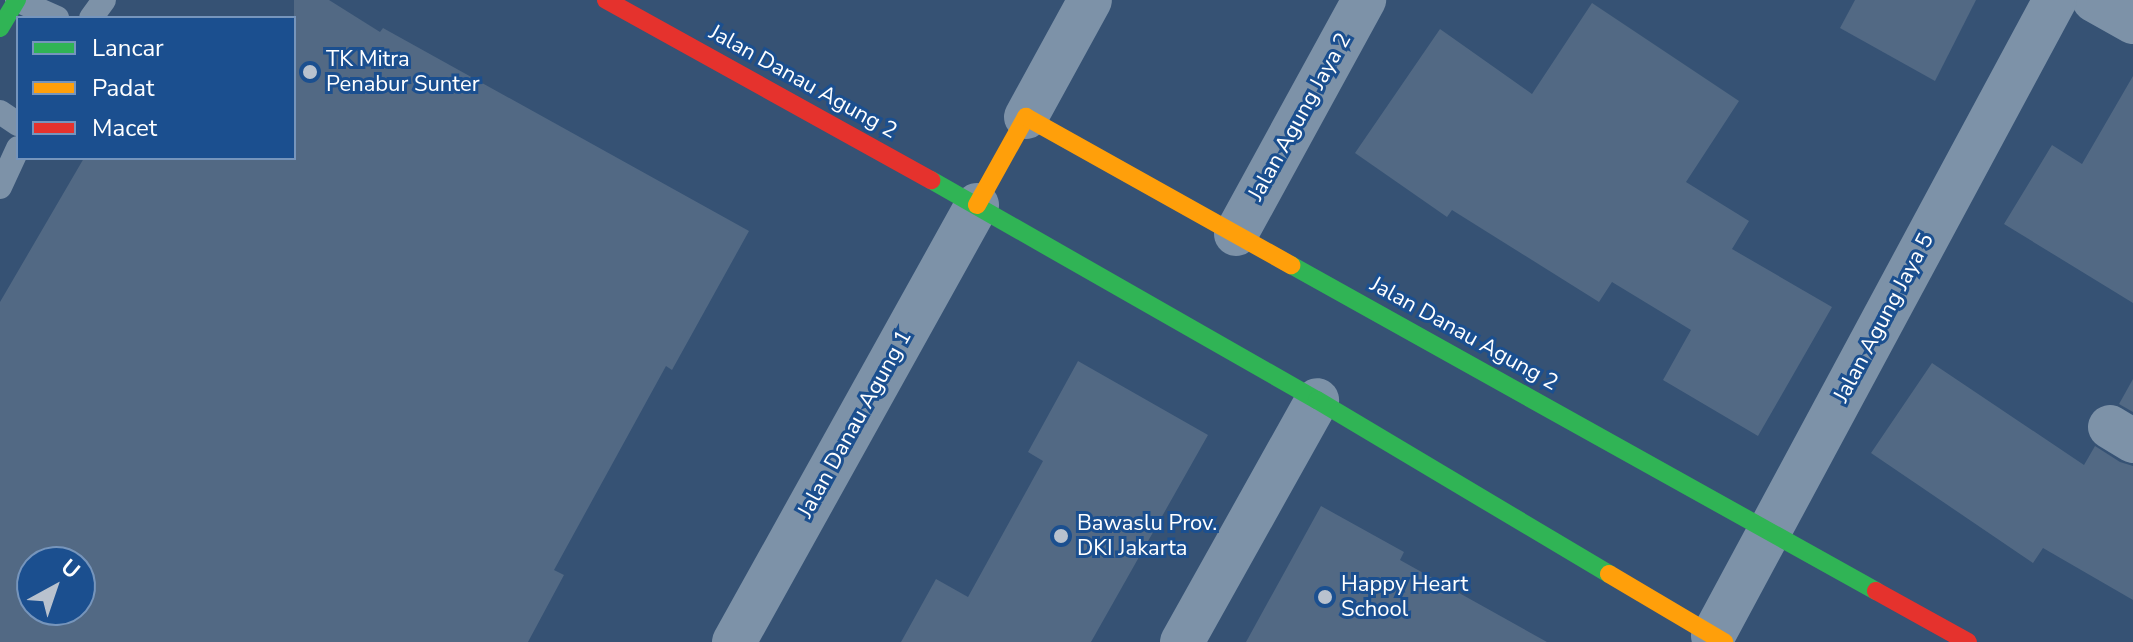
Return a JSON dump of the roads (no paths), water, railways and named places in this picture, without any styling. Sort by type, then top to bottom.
[{"type":"street","points":[[0,28],[17,0]]},
{"type":"street","name":"Jalan Danau Agung 2","points":[[606,0],[977,205],[1317,400],[1719,639]]},
{"type":"street","points":[[977,205],[1090,0]]},
{"type":"street","name":"Jalan Agung Jaya 2","points":[[1236,234],[1364,0]]},
{"type":"street","name":"Jalan Agung Jaya 5","points":[[1719,639],[1770,532],[2055,0]]},
{"type":"street","points":[[2094,0],[2133,22]]},
{"type":"street","name":"Jalan Danau Agung 2","points":[[1026,117],[1968,642]]},
{"type":"street","name":"Jalan Danau Agung 1","points":[[734,642],[977,205]]},
{"type":"street","points":[[1182,642],[1317,400]]},
{"type":"lane","points":[[17,0],[53,16]]},
{"type":"lane","points":[[0,187],[16,152]]},
{"type":"place","name":"TK Mitra Penabur Sunter","points":[[310,72]]},
{"type":"place","name":"Bawaslu Prov. DKI Jakarta","points":[[1061,536]]},
{"type":"place","name":"Happy Heart School","points":[[1325,597]]}]
